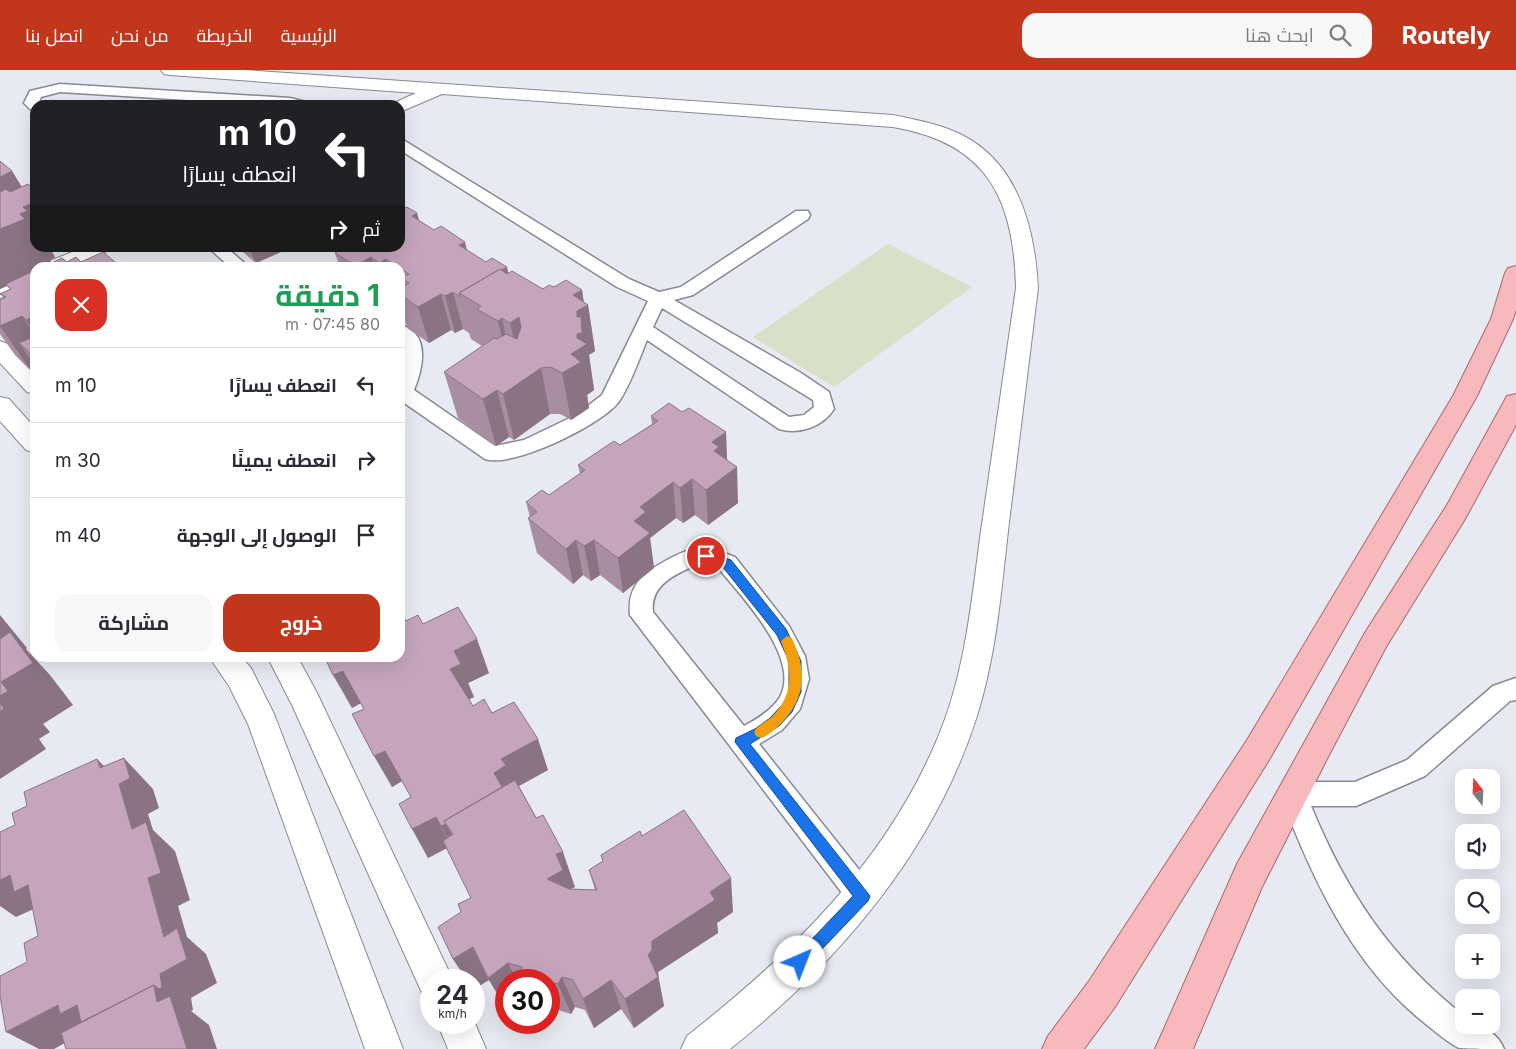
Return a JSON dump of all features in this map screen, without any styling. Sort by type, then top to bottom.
[{"type":"main road","points":[[1061,1049],[1102,994],[1258,750],[1465,396],[1502,319],[1516,273]]},
{"type":"main road","points":[[1174,1049],[1249,876],[1376,638],[1456,512],[1516,402]]},
{"type":"street","points":[[170,70],[893,121],[918,125],[955,139],[978,154],[990,167],[1008,194],[1020,224],[1027,255],[1027,288],[981,636],[970,688],[952,742],[927,798],[893,854],[862,896],[787,975],[700,1049]]},
{"type":"street","points":[[405,105],[440,88]]},
{"type":"street","points":[[66,262],[89,252]]},
{"type":"street","points":[[0,291],[30,277]]},
{"type":"street","points":[[0,349],[30,381]]},
{"type":"street","points":[[0,405],[30,438]]},
{"type":"street","points":[[228,662],[240,677],[263,724],[384,1049]]},
{"type":"street","points":[[285,662],[306,702],[430,969]]},
{"type":"street","points":[[460,1034],[467,1049]]},
{"type":"lane","points":[[31,100],[35,94],[60,88],[257,100]]},
{"type":"lane","points":[[405,146],[623,282],[642,293],[658,298],[794,378],[822,397],[824,409],[809,421],[786,424],[643,329]]},
{"type":"lane","points":[[658,298],[687,291],[802,214]]},
{"type":"lane","points":[[222,252],[234,262]]},
{"type":"lane","points":[[405,393],[492,454],[529,446],[583,420],[610,399],[658,298]]},
{"type":"lane","points":[[405,336],[410,341],[414,352],[415,364],[405,385]]},
{"type":"lane","points":[[741,742],[775,722],[787,708],[795,692],[795,661],[782,632],[726,563],[706,556],[694,556],[656,576],[647,584],[640,604],[642,615],[741,742],[862,896]]},
{"type":"lane","points":[[1488,1049],[1449,1023],[1414,994],[1384,964],[1359,932],[1310,839],[1293,794],[1356,794],[1416,768],[1502,693],[1516,690]]},
{"type":"green space","points":[[888,244],[972,287],[834,387],[753,337]]},
{"type":"building","points":[[0,161],[12,171],[0,177]]},
{"type":"building","points":[[28,184],[30,186],[30,204],[23,207],[27,211],[20,214],[25,219],[0,229],[0,192],[6,189],[10,192]]},
{"type":"building","points":[[407,207],[417,213],[412,216],[434,230],[441,226],[465,242],[459,245],[486,262],[492,258],[507,267],[500,269],[459,293],[460,297],[453,292],[445,296],[441,294],[418,307],[405,298],[405,286],[409,283],[405,280],[405,276],[409,274],[405,271],[405,262],[390,262],[386,259],[378,262],[371,257],[363,262],[350,262],[335,253],[405,252],[405,208]]},
{"type":"building","points":[[103,252],[115,262],[81,262]]},
{"type":"building","points":[[76,257],[81,262],[67,262]]},
{"type":"building","points":[[62,258],[67,262],[54,262]]},
{"type":"building","points":[[500,269],[507,274],[512,271],[543,289],[549,285],[554,287],[566,280],[582,290],[573,295],[588,305],[577,311],[577,317],[581,317],[582,333],[577,334],[577,338],[587,344],[571,354],[581,362],[562,373],[551,367],[541,368],[503,394],[497,390],[483,399],[444,372],[494,338],[497,339],[506,334],[517,339],[521,327],[519,317],[510,323],[502,318],[498,321],[477,309],[481,306],[459,293]]},
{"type":"building","points":[[30,272],[30,318],[26,320],[22,316],[0,326],[0,300],[6,297],[0,294],[11,289],[6,284]]},
{"type":"building","points":[[30,338],[30,353],[19,343]]},
{"type":"building","points":[[669,403],[682,412],[689,408],[726,432],[712,442],[719,447],[714,451],[737,467],[706,490],[692,479],[680,488],[673,482],[640,507],[646,512],[634,521],[650,533],[618,558],[594,540],[584,546],[576,540],[566,549],[528,518],[537,512],[526,502],[542,490],[549,495],[585,470],[578,465],[614,441],[620,445],[658,421],[651,416]]},
{"type":"building","points":[[458,607],[477,639],[454,651],[461,664],[450,669],[473,706],[484,699],[492,713],[514,702],[538,739],[501,759],[506,765],[494,773],[502,787],[444,821],[446,824],[441,826],[436,817],[412,829],[399,804],[411,797],[385,751],[374,756],[352,714],[364,709],[343,671],[333,675],[327,662],[405,662],[405,619],[406,621],[418,615],[423,624]]},
{"type":"building","points":[[10,632],[30,659],[30,662],[33,663],[1,682],[8,691],[0,696],[0,639]]},
{"type":"building","points":[[0,703],[4,709],[0,711]]},
{"type":"building","points":[[124,758],[130,778],[119,784],[132,829],[146,822],[161,873],[148,878],[164,937],[177,928],[187,959],[160,974],[162,987],[159,989],[154,985],[81,1022],[77,1005],[60,1014],[58,1005],[6,1032],[0,996],[0,976],[27,962],[24,943],[38,936],[28,885],[14,892],[10,875],[0,880],[0,832],[15,825],[12,813],[27,806],[24,792],[97,759],[100,768]]},
{"type":"building","points":[[515,780],[536,818],[543,815],[563,852],[556,854],[563,870],[547,879],[569,889],[597,890],[589,870],[603,861],[601,855],[640,831],[642,836],[684,810],[731,878],[710,892],[715,900],[652,941],[652,950],[648,955],[658,977],[625,999],[611,980],[583,999],[573,980],[562,977],[560,980],[560,969],[522,969],[522,967],[508,963],[500,969],[495,969],[495,973],[488,978],[473,947],[453,959],[438,927],[461,912],[458,904],[471,898],[443,841],[453,834],[444,821]]},
{"type":"building","points":[[154,985],[157,1002],[170,996],[187,1049],[66,1049],[61,1033]]},
{"type":"slow traffic","points":[[761,732],[775,722],[787,708],[795,692],[795,661],[787,641]]},
{"type":"route","points":[[706,556],[717,558],[726,563],[782,632],[790,646],[795,661],[795,692],[787,708],[775,722],[741,742],[862,896],[800,962]]}]
